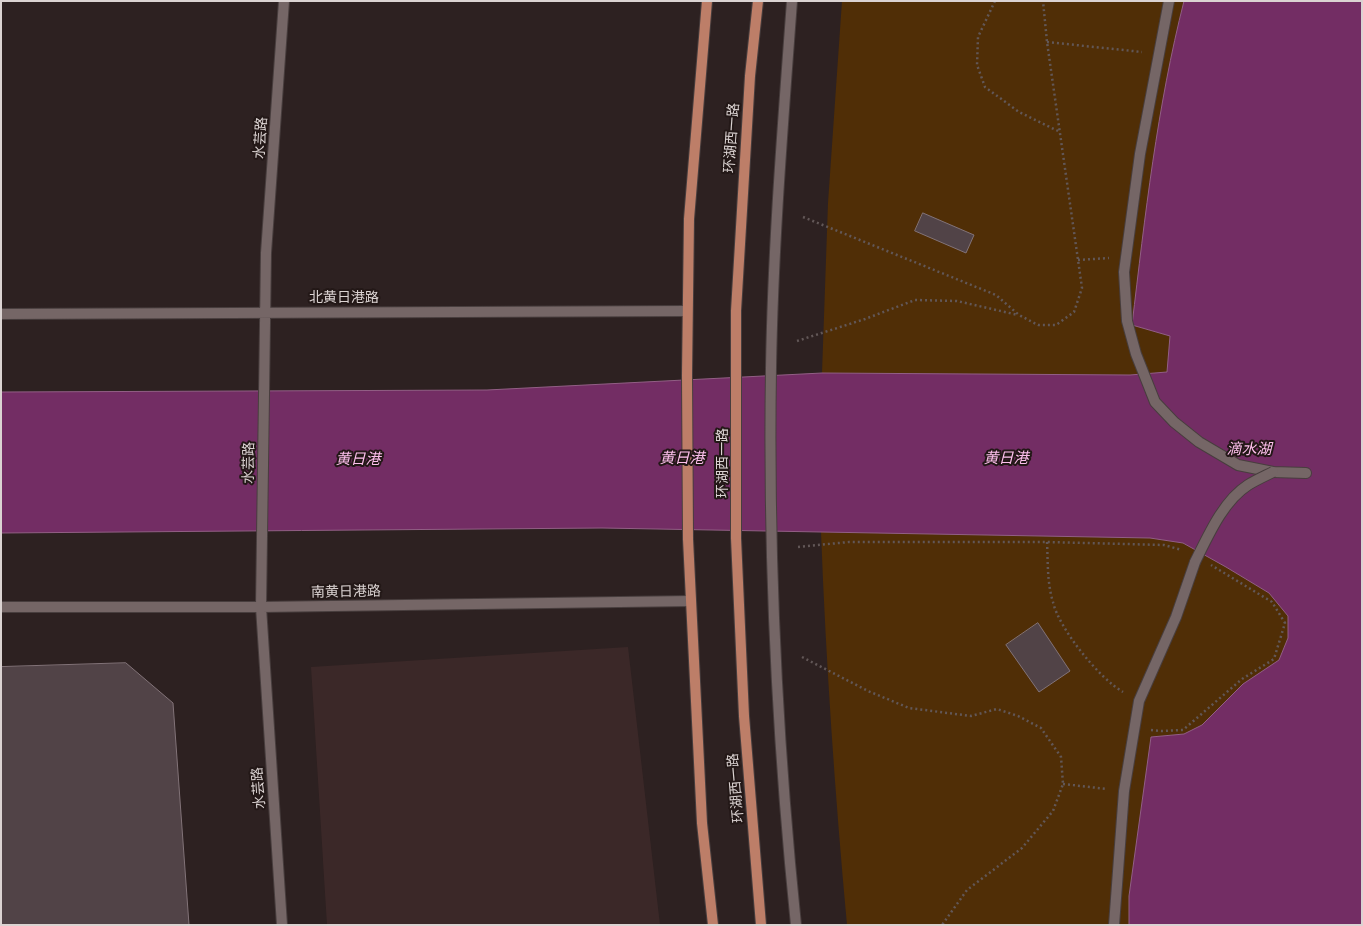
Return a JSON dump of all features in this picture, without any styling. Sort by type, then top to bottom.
[{"type":"main road","points":[[707,1],[689,219],[687,311],[688,539],[702,823],[713,925]]},
{"type":"main road","name":"环湖西一路","points":[[758,1],[750,76],[736,311],[736,538],[744,716],[761,925]]},
{"type":"street","name":"水芸路","points":[[282,925],[261,607],[266,253],[284,1]]},
{"type":"street","points":[[792,1],[778,180],[771,368],[771,541],[776,684],[787,840],[796,925]]},
{"type":"street","points":[[1169,1],[1140,154],[1126,256],[1124,272],[1127,321],[1141,368],[1155,402],[1174,422],[1199,442],[1238,464],[1273,472],[1306,473]]},
{"type":"street","name":"北黄日港路","points":[[1,314],[687,311]]},
{"type":"street","points":[[1114,925],[1124,791],[1139,701],[1176,616],[1195,562],[1224,508],[1247,485],[1273,472]]},
{"type":"street","name":"南黄日港路","points":[[1,607],[261,607],[691,601]]},
{"type":"path","points":[[995,1],[978,37],[977,65],[985,87],[1019,112],[1059,131]]},
{"type":"path","points":[[803,217],[996,295],[1019,315],[1038,325],[1056,325],[1074,312],[1082,288],[1059,131],[1043,1]]},
{"type":"path","points":[[1047,42],[1158,53]]},
{"type":"path","points":[[1078,260],[1126,256]]},
{"type":"path","points":[[797,341],[865,319],[915,300],[957,301],[1019,315]]},
{"type":"path","points":[[798,548],[849,542],[1047,542],[1164,545],[1184,551]]},
{"type":"path","points":[[1047,542],[1048,576],[1053,604],[1065,628],[1084,656],[1115,688],[1139,701]]},
{"type":"path","points":[[1135,727],[1162,732],[1183,730],[1242,679],[1274,659],[1285,623],[1272,602],[1209,563]]},
{"type":"path","points":[[802,657],[868,691],[909,708],[971,716],[997,709],[1018,716],[1041,728],[1061,757],[1063,784],[1053,811],[1022,848],[967,890],[942,925]]},
{"type":"path","points":[[1063,784],[1124,791]]},
{"type":"shaded area","points":[[842,1],[1184,1],[1177,29],[1133,325],[1170,336],[1167,372],[1130,375],[822,373],[828,203]]},
{"type":"shaded area","points":[[821,532],[1151,538],[1183,543],[1269,593],[1288,616],[1288,638],[1279,660],[1243,684],[1202,725],[1184,734],[1151,737],[1129,896],[1129,925],[847,925],[831,729]]},
{"type":"shaded area","points":[[628,647],[660,925],[327,925],[311,667]]},
{"type":"water","points":[[1184,1],[1362,1],[1362,925],[1129,925],[1129,896],[1151,737],[1184,734],[1202,725],[1243,684],[1279,660],[1288,638],[1288,616],[1269,593],[1183,543],[1150,538],[602,528],[1,533],[1,392],[487,390],[822,373],[1130,375],[1167,372],[1170,336],[1132,325],[1159,121],[1166,81]]},
{"type":"building","points":[[923,213],[974,235],[966,253],[915,231]]},
{"type":"building","points":[[1038,623],[1070,671],[1039,692],[1006,645]]},
{"type":"building","points":[[126,663],[173,703],[189,925],[1,925],[1,667]]},
{"type":"water label","name":"滴水湖","points":[[1249,450]]},
{"type":"water label","name":"黄日港","points":[[682,459]]},
{"type":"water label","name":"黄日港","points":[[1006,459]]},
{"type":"water label","name":"黄日港","points":[[358,460]]}]
